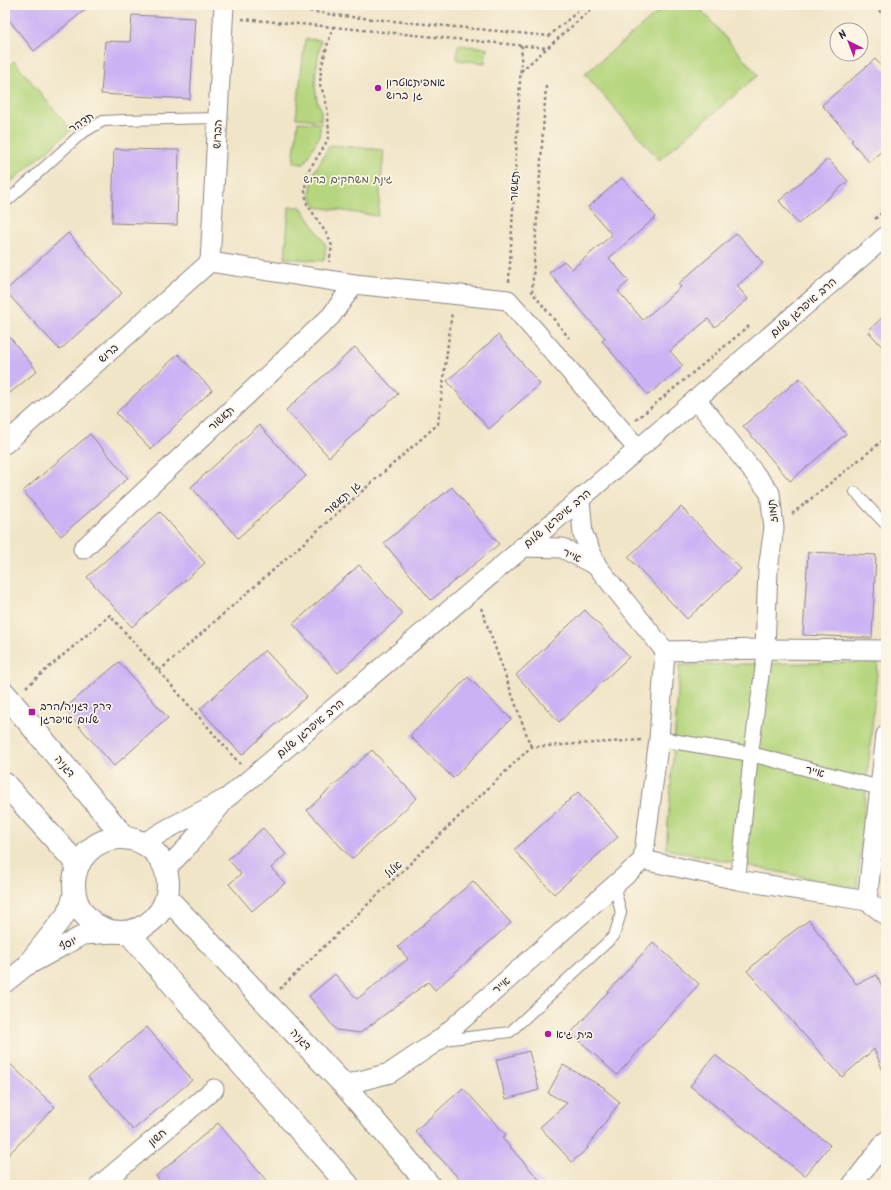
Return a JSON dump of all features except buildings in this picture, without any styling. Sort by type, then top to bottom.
[{"type":"street","name":"הברוש","points":[[210,262],[224,11]]},
{"type":"street","name":"הרב איפרגן שלום","points":[[166,869],[188,846],[227,798],[580,499],[886,236]]},
{"type":"street","points":[[210,262],[354,284],[508,300],[638,448]]},
{"type":"street","name":"ברוש","points":[[5,444],[210,262]]},
{"type":"street","name":"תאשור","points":[[83,548],[331,316],[354,284]]},
{"type":"street","name":"תמוז","points":[[696,399],[770,493],[774,528],[768,569],[764,649]]},
{"type":"street","name":"אייר","points":[[580,499],[583,534],[597,566],[665,651]]},
{"type":"street","name":"אייר","points":[[522,548],[562,548],[597,566]]},
{"type":"street","points":[[738,880],[750,754],[764,649]]},
{"type":"street","points":[[886,650],[764,649],[665,651],[659,739],[643,860],[738,880],[867,900],[886,915]]},
{"type":"street","name":"דגניה","points":[[8,698],[135,840]]},
{"type":"street","points":[[867,900],[886,735]]},
{"type":"street","name":"אייר","points":[[659,739],[750,754],[880,788]]},
{"type":"street","points":[[5,784],[78,865]]},
{"type":"street","name":"הרב איפרגן שלום","points":[[135,840],[169,828],[227,798]]},
{"type":"street","points":[[108,839],[135,840],[158,854],[166,869],[169,884],[167,898],[160,913],[148,925],[122,932],[98,928],[85,917],[78,906],[74,893],[73,880],[78,865],[85,854],[96,844],[108,839]]},
{"type":"street","name":"אייר","points":[[344,1085],[390,1073],[439,1040],[643,860]]},
{"type":"street","name":"יוסף","points":[[5,983],[24,967],[67,913],[74,893]]},
{"type":"street","name":"דגניה","points":[[167,898],[344,1085],[429,1185]]},
{"type":"street","points":[[122,932],[348,1185]]},
{"type":"street","name":"יוסף","points":[[24,967],[83,935],[122,932]]},
{"type":"street","name":"חשון","points":[[100,1185],[214,1089]]},
{"type":"street","points":[[852,1185],[886,1141]]},
{"type":"lane","name":"תדהר","points":[[5,203],[81,134],[103,121],[218,118]]},
{"type":"lane","points":[[855,492],[886,525]]},
{"type":"lane","points":[[439,1040],[510,1032],[614,936],[621,913],[614,884]]},
{"type":"path","points":[[268,5],[342,16],[549,36],[585,5]]},
{"type":"path","points":[[520,71],[596,5]]},
{"type":"path","points":[[876,5],[886,21]]},
{"type":"path","points":[[224,11],[333,28],[547,48]]},
{"type":"path","points":[[328,280],[332,246],[328,236],[307,204],[305,191],[306,174],[324,147],[329,136],[328,114],[325,97],[320,85],[327,46],[333,28]]},
{"type":"path","name":"תאשור","points":[[508,300],[522,45]]},
{"type":"path","points":[[546,86],[532,292],[571,341]]},
{"type":"path","points":[[874,220],[886,209]]},
{"type":"path","name":"גן תאשור","points":[[159,672],[438,424],[454,294]]},
{"type":"path","points":[[635,420],[749,326]]},
{"type":"path","points":[[774,528],[886,438]]},
{"type":"path","points":[[474,589],[531,747],[659,739]]},
{"type":"path","points":[[8,698],[110,615],[251,778]]},
{"type":"path","name":"אלול","points":[[266,1002],[531,747]]},
{"type":"green space","points":[[666,5],[697,5],[758,75],[659,160],[585,74]]},
{"type":"green space","points":[[305,39],[321,40],[315,85],[317,101],[321,109],[321,120],[296,118]]},
{"type":"green space","points":[[458,45],[487,48],[485,63],[457,60]]},
{"type":"green space","points":[[14,61],[71,130],[5,187],[5,69]]},
{"type":"green space","points":[[298,122],[321,123],[319,137],[304,164],[293,163]]},
{"type":"green space","name":"גינת משחקים ברוש","points":[[330,145],[384,150],[378,216],[316,207],[310,194],[314,172]]},
{"type":"green space","points":[[289,207],[301,207],[326,245],[324,261],[285,258]]},
{"type":"green space","points":[[878,662],[857,888],[666,849],[680,665]]},
{"type":"place","name":"אמפיתאטרון גן ברוש","points":[[378,88]]},
{"type":"place","name":"דרך דגניה/הרב שלום איפרגן","points":[[32,712]]},
{"type":"place","name":"בית גיא","points":[[548,1034]]}]
